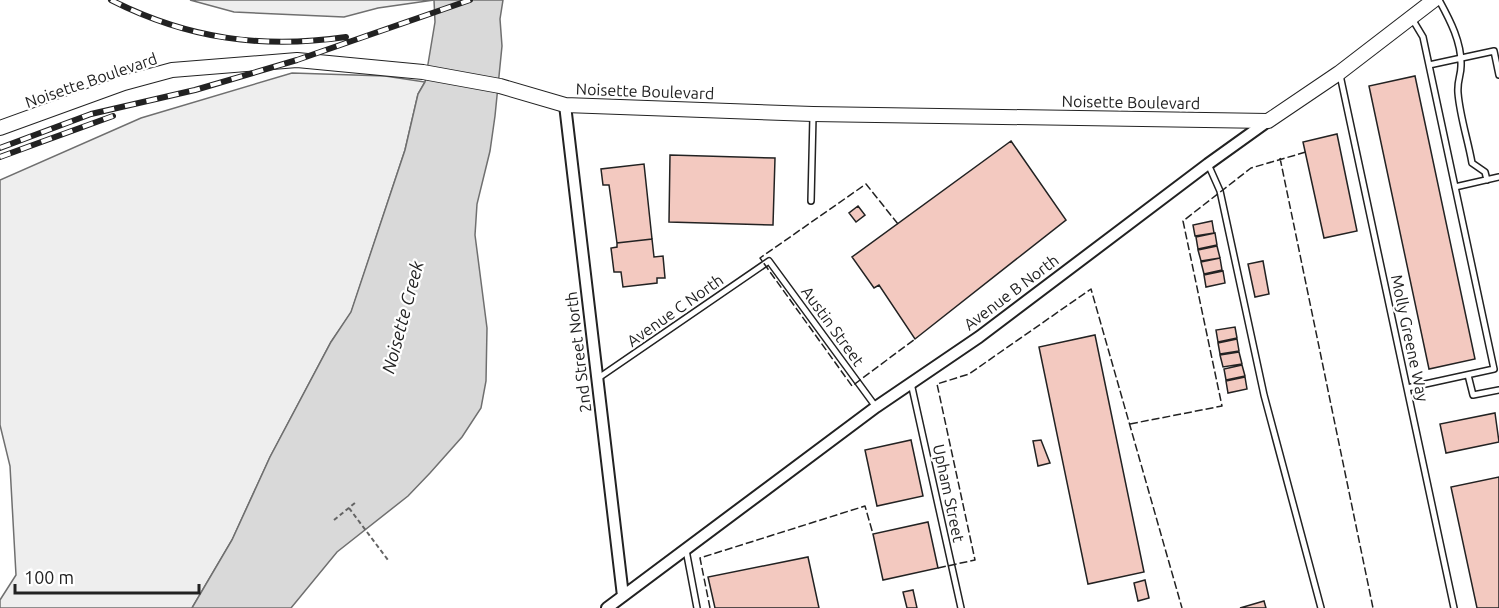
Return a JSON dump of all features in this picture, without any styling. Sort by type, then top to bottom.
[{"type":"street","name":"Avenue B North","points":[[607,608],[876,407],[979,337],[1208,164],[1340,73],[1434,0]]},
{"type":"street","name":"Noisette Boulevard","points":[[0,128],[124,83],[172,70],[297,60],[423,72],[500,86],[565,105],[813,114],[1268,121]]},
{"type":"street","name":"2nd Street North","points":[[565,105],[623,596]]},
{"type":"lane","points":[[1439,0],[1451,22],[1461,58],[1462,70],[1457,79],[1463,123],[1472,163],[1485,172],[1487,180]]},
{"type":"lane","points":[[1407,388],[1494,369],[1423,37],[1411,17]]},
{"type":"lane","points":[[1429,65],[1494,51],[1499,75]]},
{"type":"lane","name":"Molly Greene Way","points":[[1340,73],[1454,608]]},
{"type":"lane","points":[[811,201],[813,114]]},
{"type":"lane","points":[[1208,164],[1220,191],[1264,395],[1321,608]]},
{"type":"lane","points":[[1455,187],[1499,177]]},
{"type":"lane","name":"Avenue C North","points":[[596,380],[769,261]]},
{"type":"lane","name":"Austin Street","points":[[769,261],[876,407]]},
{"type":"lane","points":[[1468,375],[1473,395],[1499,390]]},
{"type":"lane","name":"Upham Street","points":[[911,383],[961,608]]},
{"type":"lane","points":[[686,550],[697,608]]},
{"type":"path","points":[[334,520],[357,502]]},
{"type":"path","points":[[349,508],[388,560]]},
{"type":"shaded area","points":[[190,0],[434,0],[378,8],[344,17],[234,12]]},
{"type":"shaded area","points":[[292,73],[385,76],[425,82],[418,94],[405,150],[351,313],[331,342],[270,457],[232,540],[192,608],[0,608],[0,600],[16,575],[10,466],[0,425],[0,180],[141,118]]},
{"type":"water","name":"Noisette Creek","points":[[434,0],[503,0],[500,19],[502,46],[495,116],[490,151],[477,204],[475,235],[487,328],[486,381],[481,408],[462,437],[430,473],[408,496],[337,552],[291,608],[192,608],[232,540],[270,457],[331,342],[351,312],[405,150],[418,94],[425,82],[435,22]]},
{"type":"building","points":[[1415,76],[1475,359],[1429,369],[1369,86]]},
{"type":"building","points":[[1337,134],[1357,231],[1324,238],[1303,142]]},
{"type":"building","points":[[1011,141],[1066,220],[915,339],[879,285],[874,288],[852,257]]},
{"type":"building","points":[[670,155],[775,158],[773,225],[669,222]]},
{"type":"building","points":[[644,164],[652,239],[617,243],[609,185],[603,185],[601,169]]},
{"type":"building","points":[[858,206],[865,215],[856,222],[849,213]]},
{"type":"building","points":[[1212,221],[1214,233],[1195,236],[1193,225]]},
{"type":"building","points":[[1215,233],[1217,245],[1198,249],[1196,237]]},
{"type":"building","points":[[652,239],[654,257],[663,256],[665,278],[657,278],[657,283],[623,287],[621,272],[614,272],[611,248],[617,247],[617,243]]},
{"type":"building","points":[[1217,246],[1220,258],[1201,261],[1198,250]]},
{"type":"building","points":[[1220,258],[1222,270],[1204,274],[1201,262]]},
{"type":"building","points":[[1263,261],[1269,294],[1255,297],[1248,264]]},
{"type":"building","points":[[1223,271],[1225,283],[1206,287],[1204,275]]},
{"type":"building","points":[[1235,327],[1237,338],[1218,342],[1216,330]]},
{"type":"building","points":[[1095,335],[1144,572],[1088,584],[1039,347]]},
{"type":"building","points":[[1237,339],[1239,351],[1220,354],[1218,343]]},
{"type":"building","points":[[1239,352],[1242,364],[1223,367],[1220,355]]},
{"type":"building","points":[[1242,365],[1245,376],[1226,380],[1224,369]]},
{"type":"building","points":[[1245,377],[1247,389],[1228,393],[1226,381]]},
{"type":"building","points":[[1495,413],[1499,442],[1446,453],[1440,424]]},
{"type":"building","points":[[911,440],[923,496],[877,506],[865,450]]},
{"type":"building","points":[[1041,440],[1050,463],[1038,466],[1033,441]]},
{"type":"building","points":[[1499,477],[1499,608],[1477,608],[1451,487]]},
{"type":"building","points":[[928,522],[938,568],[883,580],[873,534]]},
{"type":"building","points":[[808,557],[819,608],[715,608],[708,577]]},
{"type":"building","points":[[1145,580],[1149,598],[1138,601],[1134,583]]},
{"type":"building","points":[[913,590],[917,608],[907,608],[903,592]]},
{"type":"building","points":[[1264,601],[1266,608],[1240,608]]},
{"type":"railway","points":[[111,0],[168,24],[226,38],[285,42],[346,37]]},
{"type":"railway","points":[[0,148],[91,114],[195,90],[297,60],[470,0]]},
{"type":"railway","points":[[0,157],[113,116]]},
{"type":"fence","points":[[1130,424],[1222,406],[1183,221],[1251,168],[1306,152]]},
{"type":"fence","points":[[1280,158],[1373,608]]},
{"type":"fence","points":[[898,224],[866,184],[760,258],[852,386],[915,339]]},
{"type":"fence","points":[[938,568],[975,560],[937,384],[969,374],[1091,289],[1182,608]]},
{"type":"fence","points":[[710,608],[700,558],[865,506],[873,534]]}]
